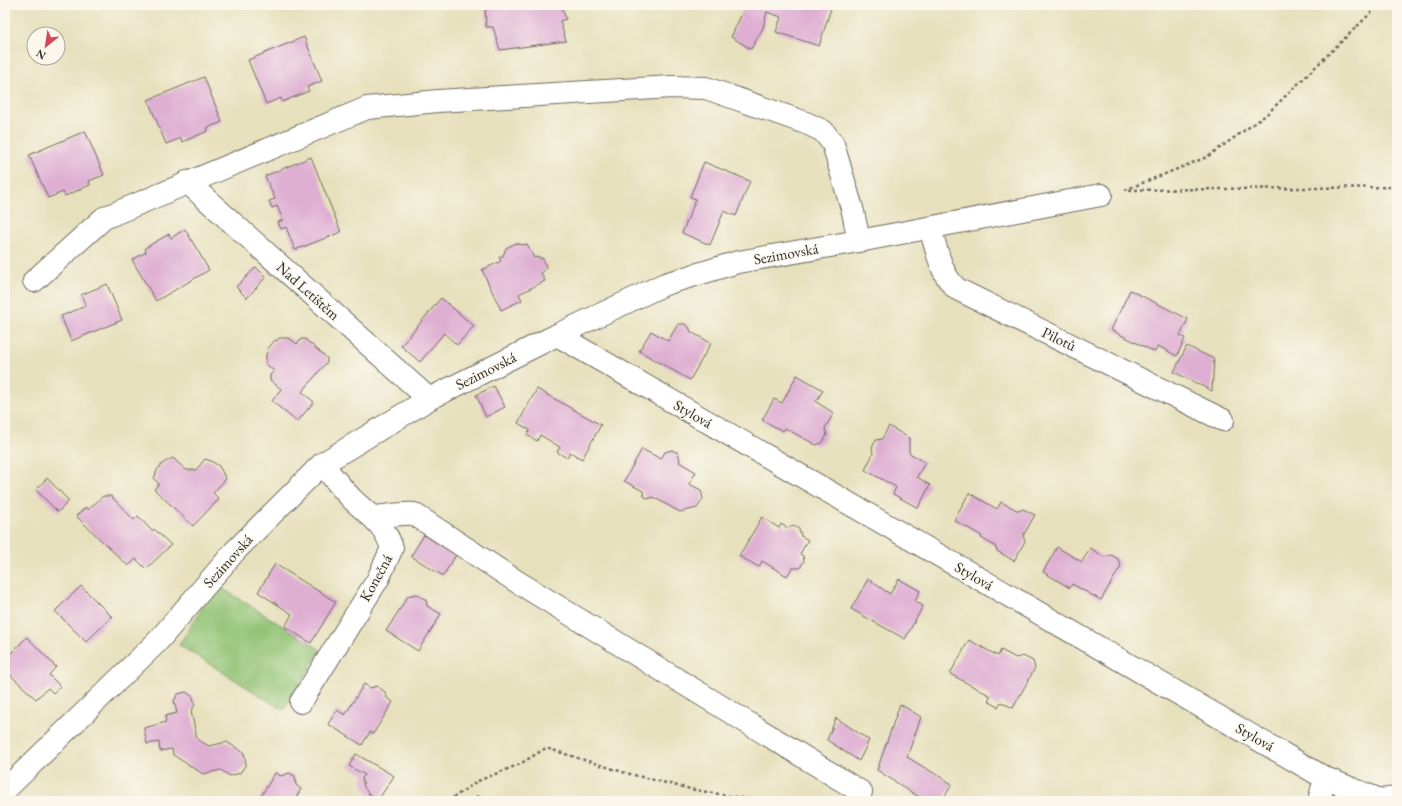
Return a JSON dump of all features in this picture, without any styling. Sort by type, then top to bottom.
[{"type":"street","points":[[34,281],[104,218],[367,108],[438,101],[672,86],[706,88],[806,123],[823,131],[833,144],[853,212],[859,241]]},
{"type":"street","name":"Nad Letištěm","points":[[188,182],[429,399]]},
{"type":"street","name":"Sezimovská","points":[[5,790],[158,641],[235,551],[322,464],[429,399],[556,335],[665,284],[738,262],[930,228],[1101,195]]},
{"type":"street","name":"Pilotů","points":[[930,228],[943,270],[949,281],[957,289],[1223,420]]},
{"type":"street","name":"Stylová","points":[[556,335],[1325,778],[1380,800],[1397,798]]},
{"type":"street","name":"Konečná","points":[[301,702],[378,579],[387,562],[392,548],[387,532],[374,517],[352,499],[322,464]]},
{"type":"street","points":[[374,517],[390,516],[401,513],[414,514],[516,581],[861,792]]},
{"type":"street","points":[[1319,801],[1325,778]]},
{"type":"path","points":[[1126,190],[1207,157],[1266,115],[1379,5]]},
{"type":"path","points":[[1101,195],[1126,190],[1397,187]]},
{"type":"path","points":[[448,801],[478,781],[520,764],[546,748],[690,790],[758,801]]},
{"type":"green space","points":[[217,585],[321,650],[283,710],[179,645]]},
{"type":"building","points":[[485,5],[561,5],[566,19],[560,21],[566,41],[500,50],[493,27],[486,27]]},
{"type":"building","points":[[746,5],[832,5],[819,46],[776,32],[781,17],[767,12],[763,28],[751,49],[731,37]]},
{"type":"building","points":[[304,37],[322,81],[307,87],[309,91],[282,102],[281,98],[266,104],[248,60]]},
{"type":"building","points":[[204,77],[222,122],[207,128],[208,131],[182,142],[181,138],[166,144],[148,100]]},
{"type":"building","points":[[85,131],[104,175],[89,181],[90,185],[65,196],[63,192],[48,198],[29,155]]},
{"type":"building","points":[[311,157],[341,232],[295,250],[286,227],[281,229],[278,222],[283,220],[277,206],[272,208],[269,201],[275,199],[265,176]]},
{"type":"building","points":[[704,162],[750,181],[736,216],[724,211],[710,245],[682,233],[696,199],[690,197]]},
{"type":"building","points":[[185,229],[209,270],[156,301],[132,260],[146,252],[145,248],[169,234],[171,238]]},
{"type":"building","points":[[516,243],[523,245],[527,244],[534,258],[538,257],[543,259],[546,266],[544,271],[541,273],[545,281],[519,294],[522,300],[501,310],[482,270],[501,261],[499,257],[503,256],[506,248]]},
{"type":"building","points":[[256,267],[266,277],[247,298],[236,287]]},
{"type":"building","points":[[107,284],[122,320],[71,341],[61,316],[86,306],[81,295]]},
{"type":"building","points":[[1130,290],[1188,319],[1180,336],[1185,338],[1177,356],[1158,346],[1155,352],[1111,330]]},
{"type":"building","points":[[441,298],[474,326],[457,345],[444,333],[420,362],[401,346]]},
{"type":"building","points":[[678,324],[685,324],[689,327],[691,332],[711,343],[690,380],[639,351],[651,331],[668,341]]},
{"type":"building","points":[[279,338],[289,338],[297,344],[301,339],[305,339],[327,358],[327,362],[302,392],[314,402],[297,422],[272,401],[281,389],[270,380],[270,375],[274,371],[266,364],[266,354],[268,351],[267,350],[275,340],[277,341]]},
{"type":"building","points":[[1187,346],[1214,359],[1212,391],[1174,372]]},
{"type":"building","points":[[797,375],[823,390],[816,402],[834,413],[825,428],[827,435],[822,443],[816,445],[785,428],[783,431],[762,420],[774,399],[782,403]]},
{"type":"building","points":[[494,386],[505,407],[486,417],[476,395]]},
{"type":"building","points":[[537,389],[601,425],[582,459],[570,452],[567,458],[557,452],[560,447],[540,435],[537,441],[527,435],[530,430],[518,423]]},
{"type":"building","points":[[889,426],[909,438],[909,453],[925,462],[917,477],[930,485],[918,508],[893,494],[896,487],[865,470],[873,454],[872,448],[876,440],[882,439]]},
{"type":"building","points":[[642,449],[661,459],[665,452],[672,450],[678,453],[680,460],[679,462],[696,472],[689,484],[701,490],[703,499],[697,508],[680,512],[653,497],[648,499],[644,496],[643,491],[624,481]]},
{"type":"building","points":[[173,458],[186,470],[196,470],[205,459],[211,461],[219,466],[226,479],[213,493],[219,499],[193,526],[154,489],[159,484],[154,479],[157,470],[163,463]]},
{"type":"building","points":[[47,478],[69,501],[58,512],[36,490]]},
{"type":"building","points":[[969,493],[997,509],[1001,502],[1019,511],[1023,509],[1035,515],[1023,536],[1025,541],[1014,561],[997,551],[995,546],[981,538],[982,536],[954,520]]},
{"type":"building","points":[[103,496],[111,496],[134,520],[138,516],[152,531],[154,529],[171,545],[146,569],[136,559],[128,566],[76,516],[86,507],[88,510]]},
{"type":"building","points":[[762,517],[779,528],[781,524],[787,528],[794,526],[799,529],[801,536],[808,540],[800,554],[803,556],[804,561],[800,568],[792,568],[787,576],[762,561],[759,567],[739,556]]},
{"type":"building","points":[[424,535],[456,555],[443,576],[411,556]]},
{"type":"building","points":[[1057,547],[1082,562],[1090,548],[1104,557],[1111,555],[1118,559],[1121,566],[1101,600],[1072,584],[1070,588],[1043,572]]},
{"type":"building","points":[[275,564],[336,602],[311,643],[285,627],[292,614],[258,592]]},
{"type":"building","points":[[868,579],[890,594],[899,579],[920,591],[915,601],[923,606],[905,639],[851,609]]},
{"type":"building","points":[[81,586],[112,617],[86,642],[55,611]]},
{"type":"building","points":[[416,594],[426,600],[427,606],[441,614],[418,651],[386,631],[408,596]]},
{"type":"building","points":[[27,637],[56,667],[49,675],[60,686],[53,693],[48,688],[36,699],[5,670],[5,659]]},
{"type":"building","points":[[969,640],[998,656],[1001,650],[1016,658],[1023,656],[1033,661],[1035,668],[1013,708],[1001,702],[998,707],[988,701],[991,696],[950,674]]},
{"type":"building","points":[[364,684],[370,688],[377,686],[385,692],[387,698],[393,702],[373,734],[370,732],[362,745],[328,724],[337,710],[345,715]]},
{"type":"building","points":[[186,692],[193,697],[195,705],[191,711],[197,739],[209,746],[227,742],[244,753],[246,764],[240,773],[230,776],[221,770],[203,774],[173,755],[172,749],[160,751],[159,742],[147,744],[144,728],[166,722],[165,716],[177,713],[174,701],[178,694]]},
{"type":"building","points":[[900,704],[921,717],[907,757],[952,784],[942,801],[925,801],[877,770]]},
{"type":"building","points":[[836,718],[869,740],[859,761],[827,740]]},
{"type":"building","points":[[356,754],[394,776],[378,800],[368,793],[364,787],[362,778],[365,775],[349,766]]},
{"type":"building","points":[[275,773],[281,776],[289,773],[295,776],[296,785],[301,789],[294,801],[258,801]]},
{"type":"building","points":[[477,795],[487,801],[473,801]]}]
